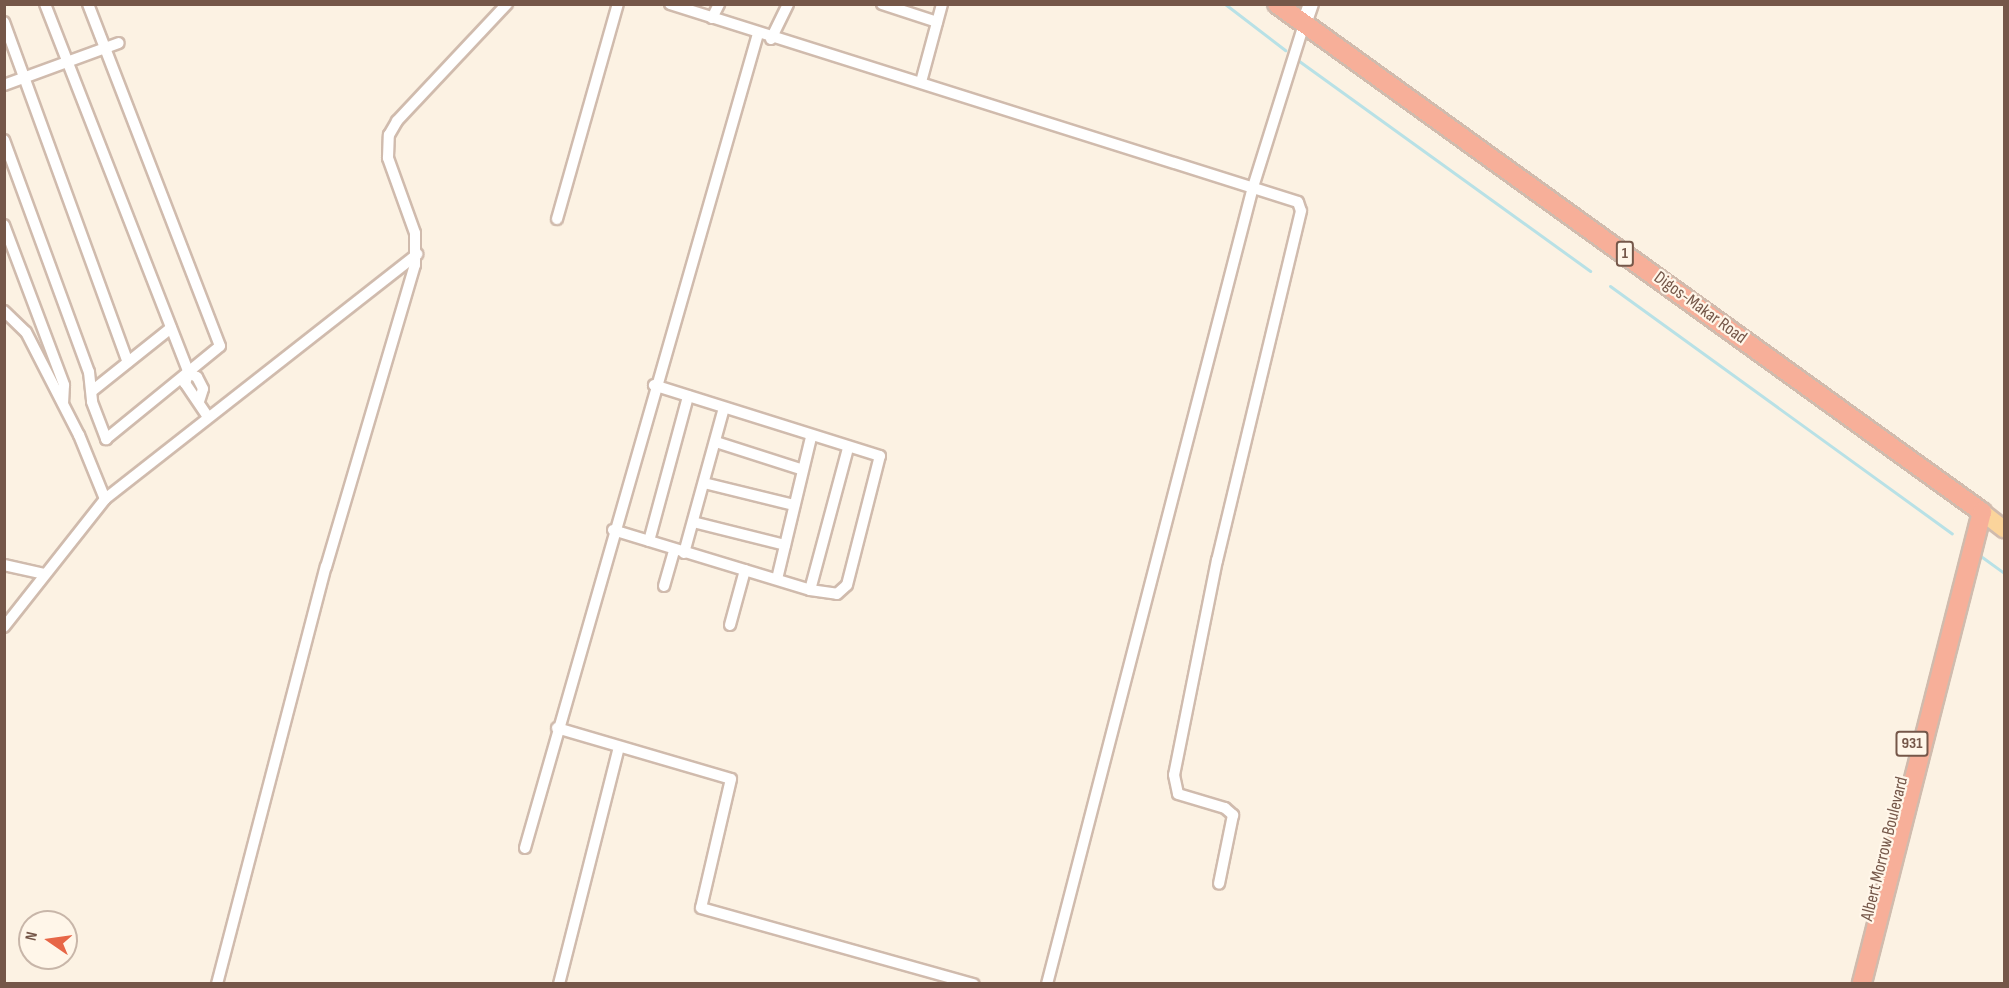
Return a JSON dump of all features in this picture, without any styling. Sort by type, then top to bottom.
[{"type":"highway","name":"Digos-Makar Road","points":[[1277,4],[1977,508]]},
{"type":"highway","name":"Albert Morrow Boulevard","points":[[1851,984],[1977,508]]},
{"type":"highway","name":"Albert Morrow Boulevard","points":[[1862,984],[1977,508]]},
{"type":"main road","name":"Digos-Makar Road","points":[[1977,508],[2004,529]]},
{"type":"street","points":[[45,4],[189,373],[185,383],[190,395],[200,401],[208,417]]},
{"type":"street","points":[[4,140],[92,391],[92,402],[106,439],[220,346],[88,4]]},
{"type":"street","points":[[217,984],[322,578],[417,254],[415,233],[387,158],[389,135],[398,121],[507,4]]},
{"type":"street","points":[[557,219],[618,4]]},
{"type":"street","points":[[670,4],[771,39],[921,82],[1298,202],[1301,212],[1217,560],[1174,775],[1178,794],[1225,808],[1233,815],[1219,884]]},
{"type":"street","points":[[712,18],[719,4]]},
{"type":"street","points":[[771,39],[788,4]]},
{"type":"street","points":[[882,4],[937,22]]},
{"type":"street","points":[[921,82],[942,4]]},
{"type":"street","points":[[1047,984],[1253,187],[1311,4]]},
{"type":"street","points":[[4,22],[26,77],[128,362]]},
{"type":"street","points":[[525,848],[654,385],[758,34]]},
{"type":"street","points":[[4,85],[119,43]]},
{"type":"street","points":[[4,225],[64,385],[63,406]]},
{"type":"street","points":[[4,627],[105,499],[417,254]]},
{"type":"street","points":[[4,311],[26,332],[63,406],[105,499]]},
{"type":"street","points":[[92,391],[171,328]]},
{"type":"street","points":[[613,530],[810,590],[837,594],[847,585],[880,462],[878,453],[848,448],[811,437],[654,385]]},
{"type":"street","points":[[649,541],[688,396]]},
{"type":"street","points":[[664,586],[693,522],[724,408]]},
{"type":"street","points":[[777,579],[811,437]]},
{"type":"street","points":[[716,442],[803,470]]},
{"type":"street","points":[[810,590],[848,448]]},
{"type":"street","points":[[704,483],[794,505]]},
{"type":"street","points":[[693,522],[785,545]]},
{"type":"street","points":[[4,565],[45,574]]},
{"type":"street","points":[[729,625],[745,570]]},
{"type":"street","points":[[557,728],[731,779],[701,908],[974,984]]},
{"type":"street","points":[[559,984],[619,747]]},
{"type":"waterway","points":[[1225,4],[1285,50]]},
{"type":"waterway","points":[[1299,61],[1590,271]]},
{"type":"waterway","points":[[1610,286],[1952,534]]},
{"type":"waterway","points":[[1982,557],[2004,573]]}]
